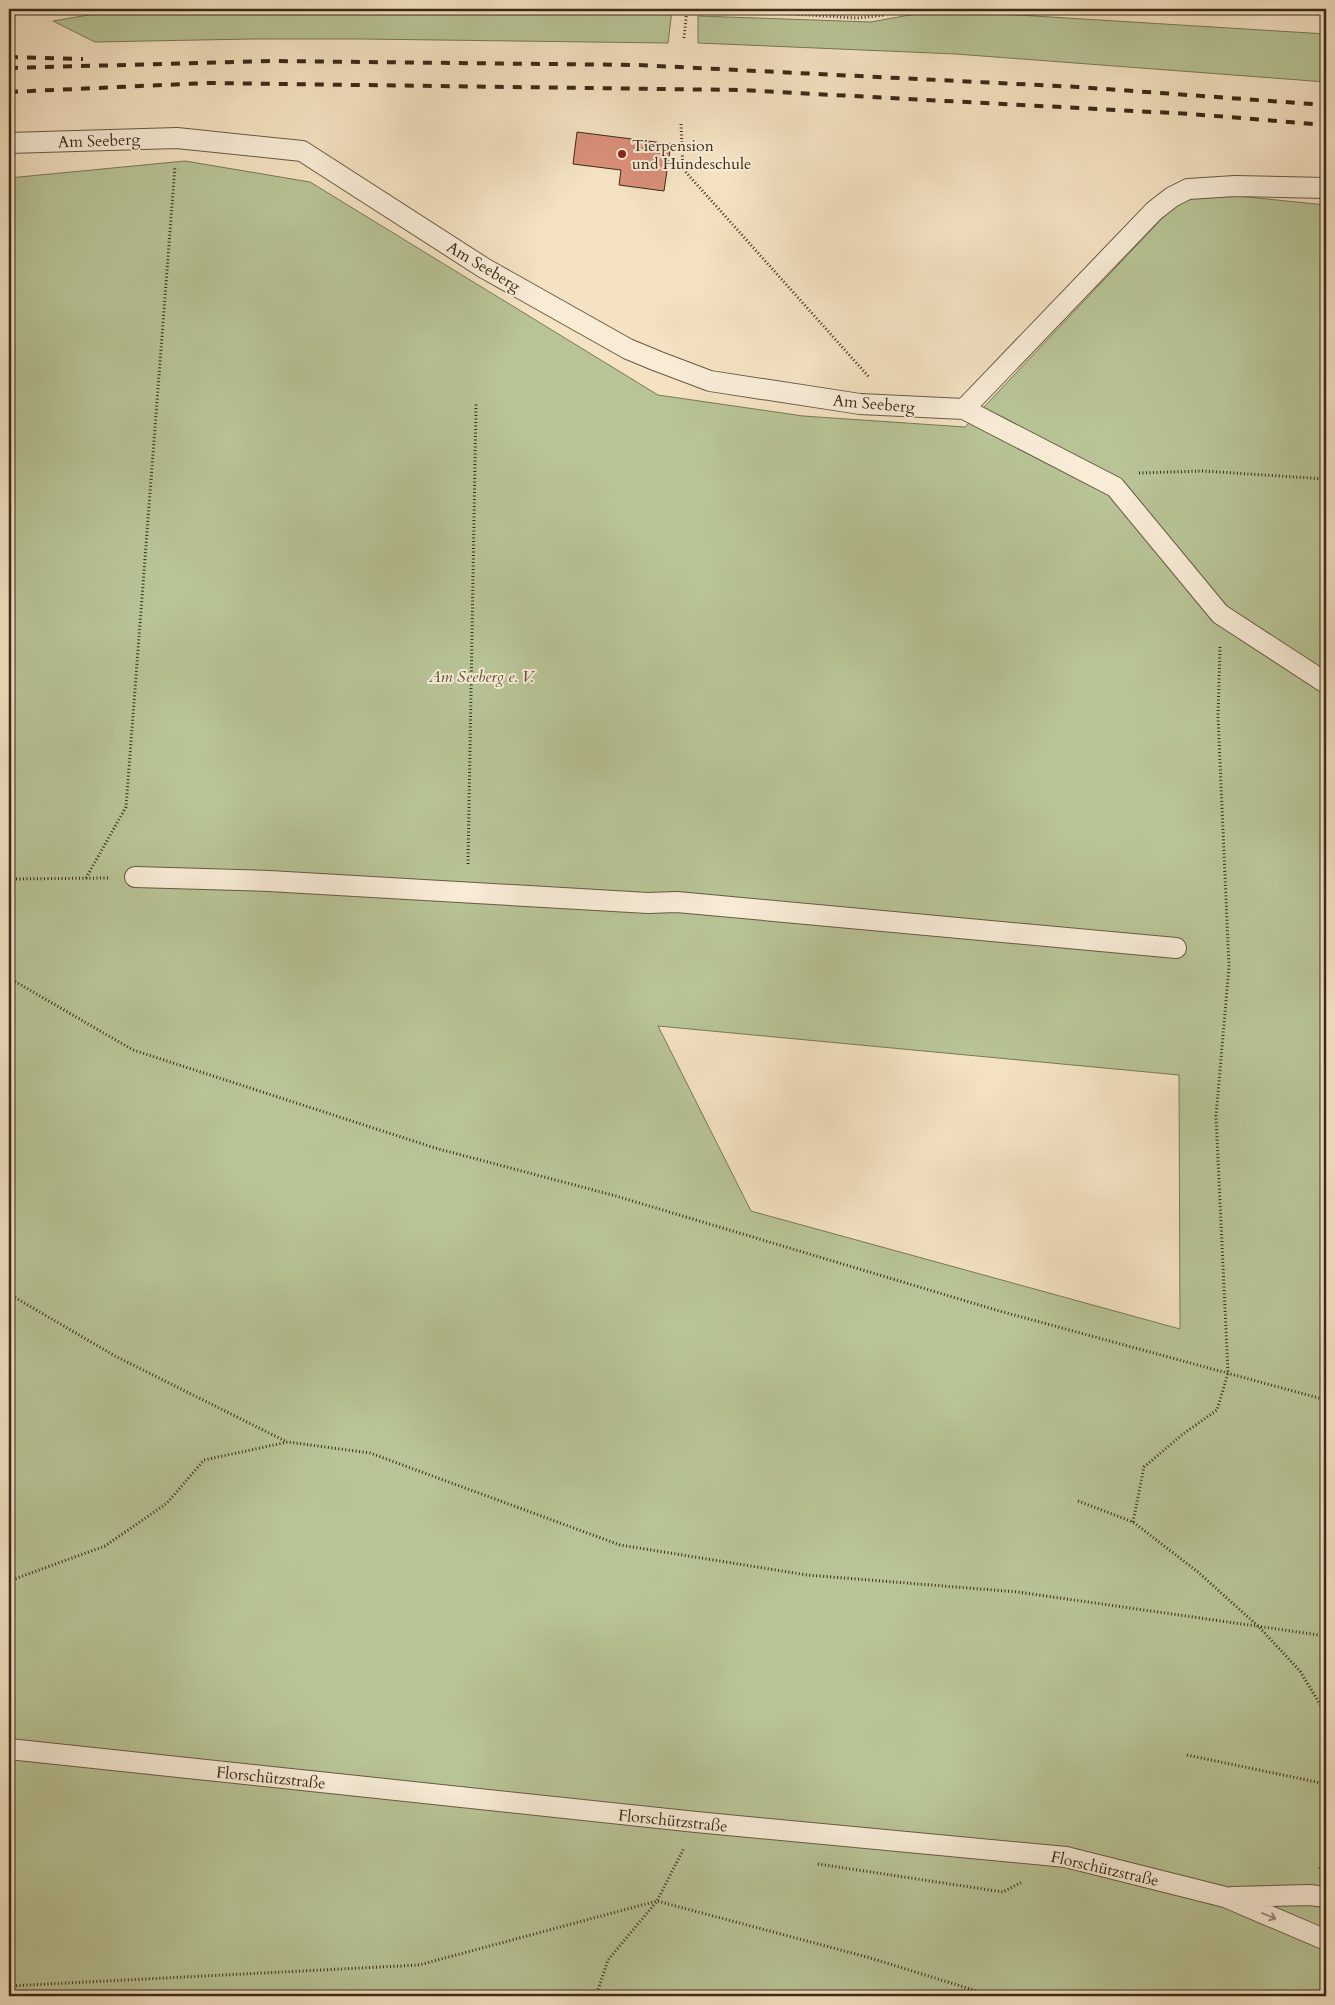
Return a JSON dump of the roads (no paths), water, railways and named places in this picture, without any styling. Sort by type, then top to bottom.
[{"type":"lane","name":"Am Seeberg","points":[[9,143],[177,138],[302,151],[484,268],[628,349],[710,381],[860,404],[964,409]]},
{"type":"lane","points":[[1326,188],[1235,186],[1188,189],[1172,197],[1154,211],[964,409],[1115,487],[1220,614],[1326,683]]},
{"type":"lane","points":[[135,877],[269,880],[648,903],[678,902],[1176,948]]},
{"type":"lane","name":"Florschützstraße","points":[[9,1749],[696,1822],[1066,1857],[1224,1897],[1326,1940]]},
{"type":"lane","points":[[1224,1897],[1309,1895],[1326,1897]]},
{"type":"railway","points":[[9,57],[83,59]]},
{"type":"railway","points":[[9,68],[274,61],[638,65],[1078,87],[1326,105]]},
{"type":"railway","points":[[9,92],[207,83],[740,90],[1191,114],[1326,125]]},
{"type":"place","name":"Tierpension und Hundeschule","points":[[622,154]]},
{"type":"park label","name":"Am Seeberg e. V.","points":[[481,676]]}]
